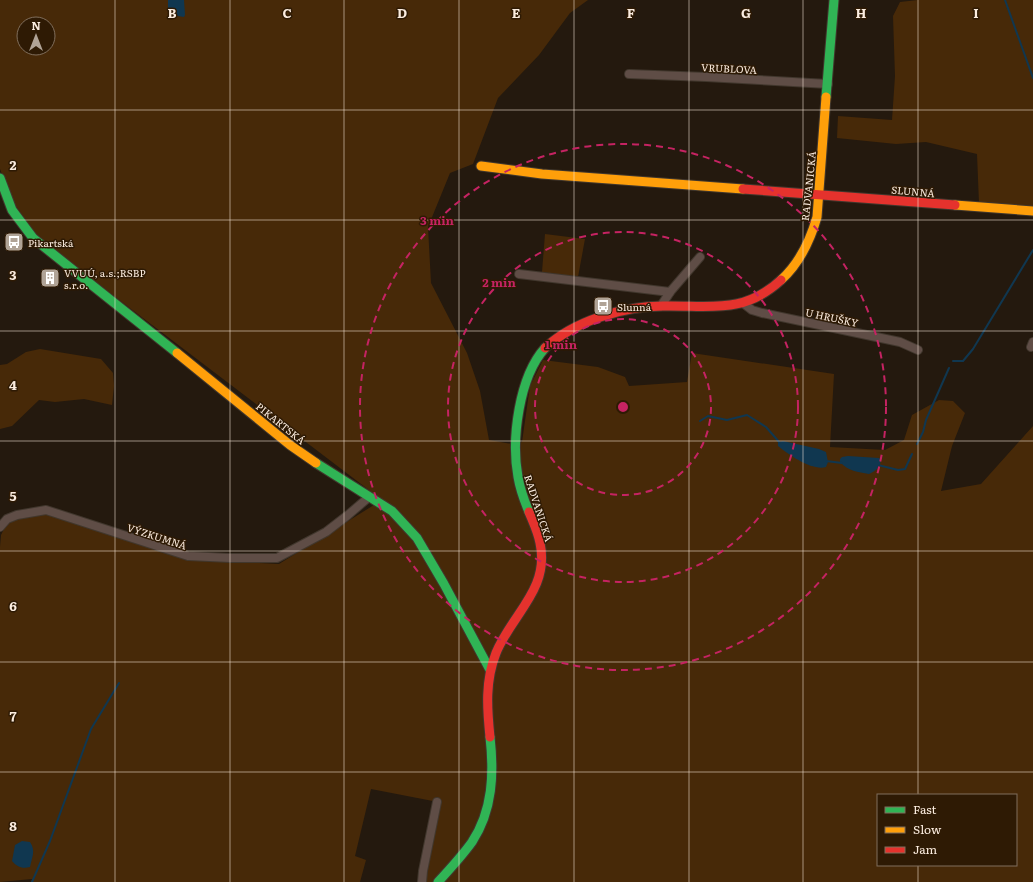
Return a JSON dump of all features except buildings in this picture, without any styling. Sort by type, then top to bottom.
[{"type":"street","name":"RADVANICKÁ","points":[[438,882],[473,839],[484,819],[490,799],[493,772],[487,697],[490,670],[501,642],[510,625],[535,590],[541,571],[542,557],[538,534],[521,490],[516,466],[516,441],[519,416],[526,384],[533,365],[546,346],[568,331],[593,320],[614,313],[640,308],[661,306],[717,306],[743,303],[774,286],[792,270],[811,238],[816,223],[820,194],[834,0]]},
{"type":"street","name":"VRUBLOVA","points":[[629,74],[828,84]]},
{"type":"street","name":"SLUNNÁ","points":[[481,166],[558,175],[1033,211]]},
{"type":"street","name":"PIKARTSKÁ","points":[[0,178],[12,210],[33,238],[199,370],[290,445],[308,458],[392,510],[417,538],[444,584],[490,670]]},
{"type":"street","points":[[661,306],[670,292],[700,257]]},
{"type":"street","points":[[519,274],[670,292]]},
{"type":"street","name":"U HRUŠKY","points":[[743,303],[752,310],[762,313],[900,342],[918,350]]},
{"type":"street","name":"VÝZKUMNÁ","points":[[0,528],[7,519],[17,514],[46,510],[188,556],[277,558],[326,532],[369,496]]},
{"type":"street","points":[[422,882],[422,871],[437,802]]},
{"type":"shaded area","points":[[0,0],[588,0],[570,13],[539,55],[498,98],[473,164],[450,173],[428,227],[431,283],[467,353],[480,391],[489,440],[512,444],[522,442],[530,386],[543,360],[598,367],[625,377],[629,386],[687,382],[692,353],[834,374],[830,447],[885,450],[904,440],[912,415],[939,400],[953,401],[965,413],[952,446],[941,491],[981,484],[1033,426],[1033,882],[422,882],[438,802],[371,789],[355,856],[366,860],[360,882],[31,882],[32,879],[0,882],[0,547],[1,535],[6,525],[18,518],[45,513],[186,559],[279,564],[382,500],[39,239],[12,201],[0,169]]},
{"type":"shaded area","points":[[918,0],[1033,0],[1033,208],[979,203],[977,154],[926,142],[896,144],[837,138],[838,116],[892,120],[895,76],[893,16],[900,2]]},
{"type":"shaded area","points":[[545,234],[585,239],[578,277],[542,272]]},
{"type":"shaded area","points":[[40,349],[101,359],[113,373],[114,386],[112,405],[84,399],[55,402],[39,400],[12,426],[0,429],[0,365],[7,364],[26,352]]},
{"type":"water","points":[[168,0],[184,0],[184,17],[171,15],[168,9]]},
{"type":"water","points":[[783,441],[826,452],[828,462],[826,467],[814,467],[794,458],[778,446],[778,442]]},
{"type":"water","points":[[842,457],[879,458],[881,460],[880,465],[874,472],[869,474],[853,471],[840,462]]},
{"type":"water","points":[[22,841],[30,842],[33,848],[30,867],[20,867],[12,861],[15,845]]},
{"type":"waterway","points":[[1005,0],[1033,78]]},
{"type":"waterway","points":[[953,361],[963,361],[973,349],[1033,250]]},
{"type":"waterway","points":[[917,444],[949,368]]},
{"type":"waterway","points":[[700,421],[708,416],[727,420],[747,415],[766,427],[780,443]]},
{"type":"waterway","points":[[878,465],[898,470],[905,469],[912,454]]},
{"type":"waterway","points":[[826,461],[842,463]]},
{"type":"waterway","points":[[32,882],[50,841],[91,729],[119,683]]},
{"type":"traffic: fast","points":[[826,97],[834,0]]},
{"type":"traffic: fast","points":[[0,178],[12,210],[33,238],[177,353]]},
{"type":"traffic: fast","points":[[529,512],[522,494],[518,477],[516,462],[517,427],[519,409],[529,375],[536,360],[545,348]]},
{"type":"traffic: fast","points":[[316,463],[392,511],[417,538],[444,584],[490,670]]},
{"type":"traffic: fast","points":[[438,882],[472,842],[484,817],[488,804],[492,778],[490,737]]},
{"type":"traffic: slow","points":[[781,280],[794,266],[804,251],[817,217],[826,97]]},
{"type":"traffic: slow","points":[[481,166],[542,174],[743,189]]},
{"type":"traffic: slow","points":[[955,205],[1033,211]]},
{"type":"traffic: slow","points":[[177,353],[290,445],[316,463]]},
{"type":"traffic: jam","points":[[743,189],[955,205]]},
{"type":"traffic: jam","points":[[545,348],[570,330],[616,312],[663,306],[725,306],[753,299],[767,291],[781,280]]},
{"type":"traffic: jam","points":[[490,737],[488,716],[488,684],[492,663],[503,639],[528,601],[540,574],[542,559],[540,543],[529,512]]},
{"type":"place","name":"Pikartská","points":[[14,242]]},
{"type":"place","name":"VVUÚ, a.s.;RSBP s.r.o.","points":[[50,278]]},
{"type":"place","name":"Slunná","points":[[603,306]]}]
